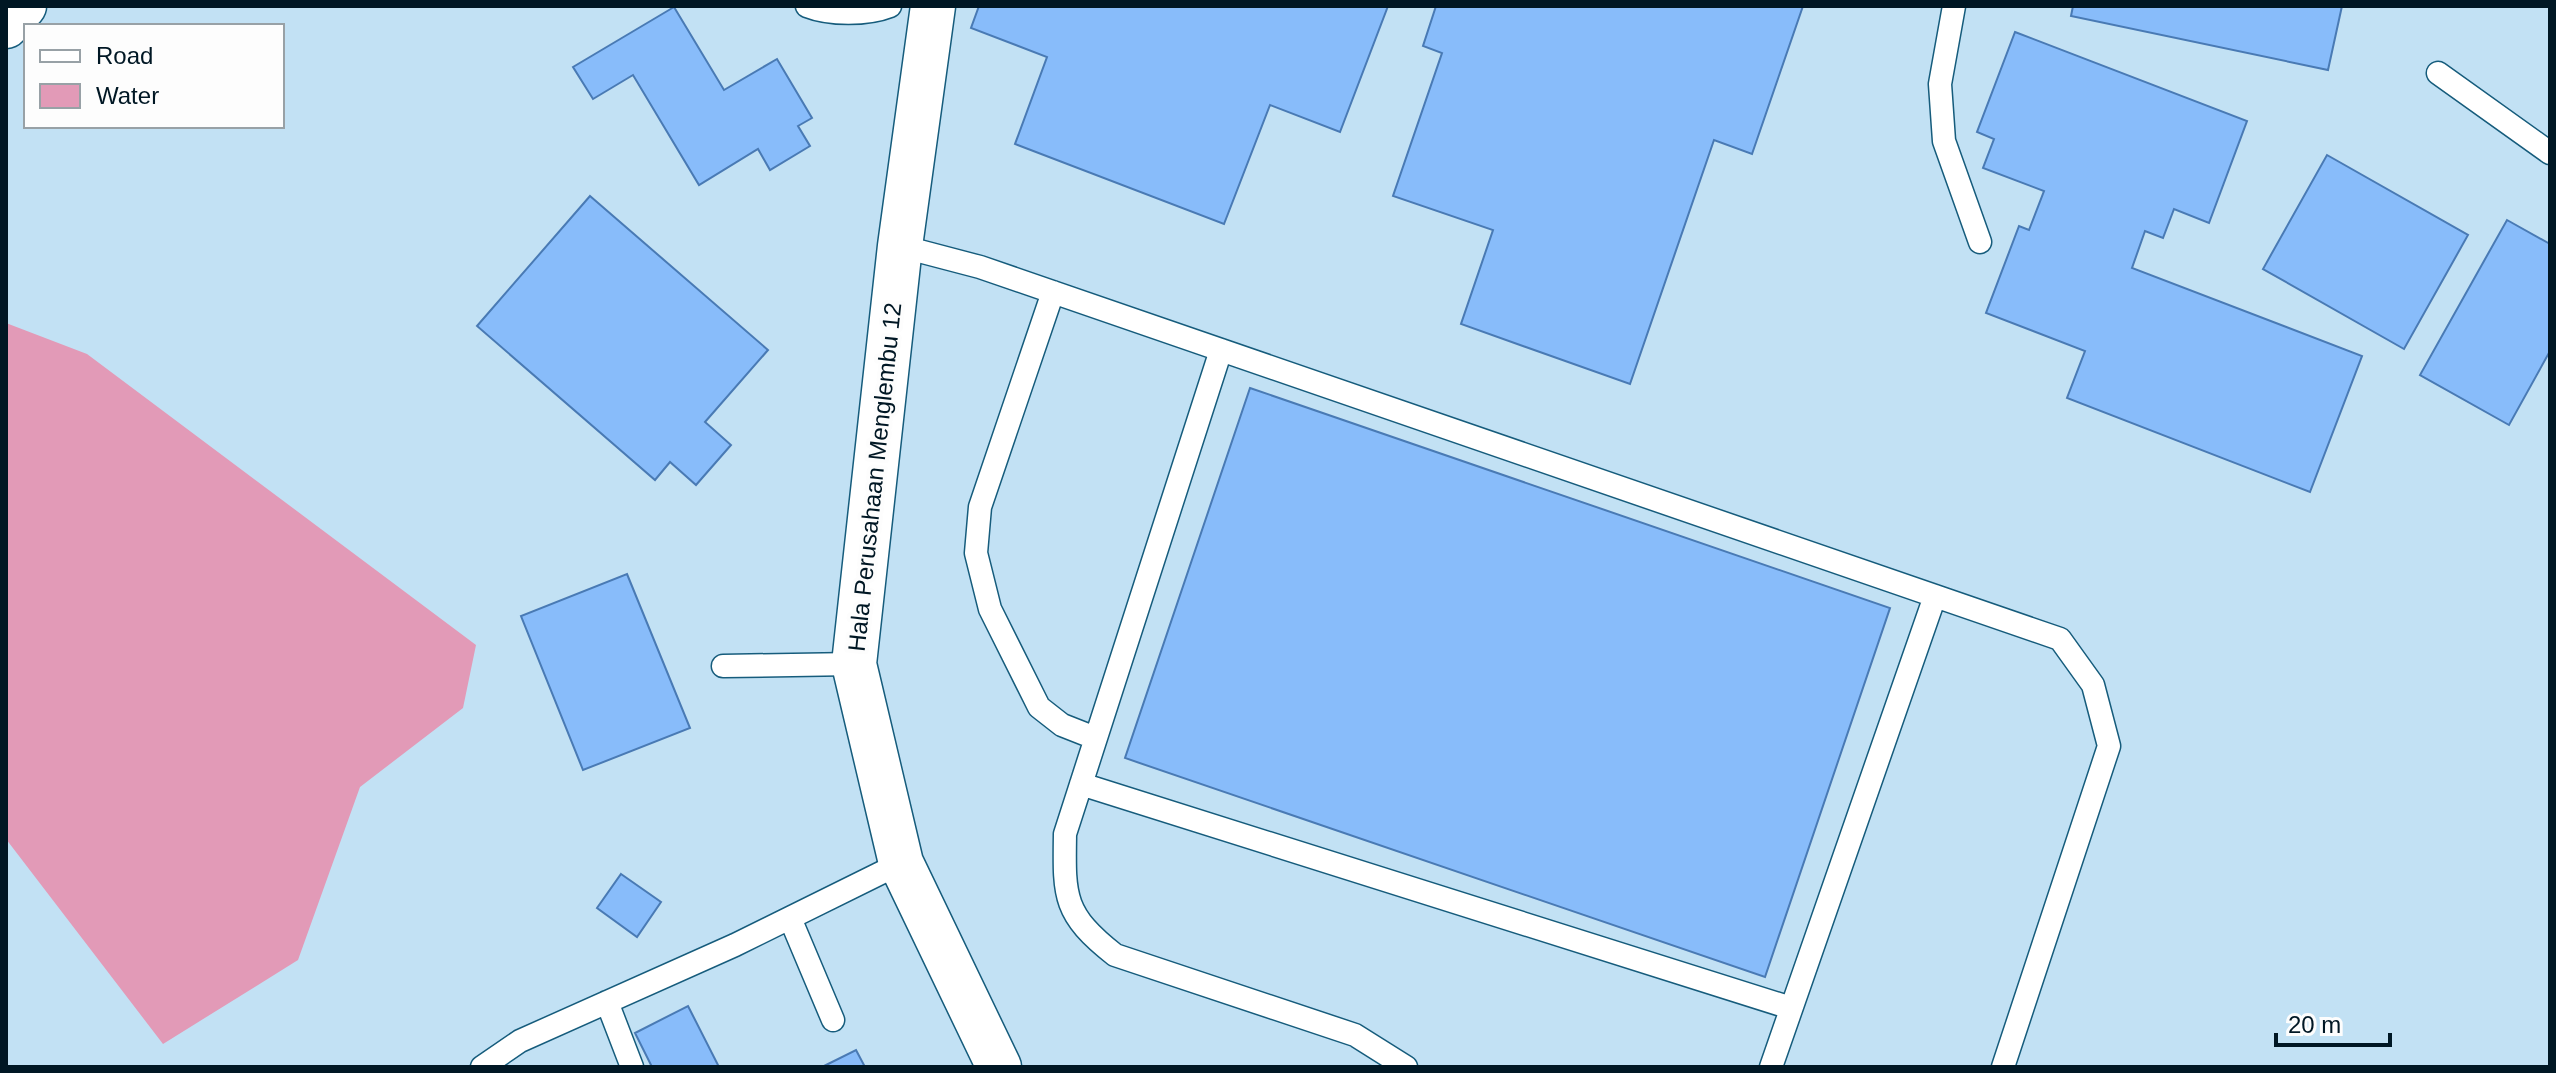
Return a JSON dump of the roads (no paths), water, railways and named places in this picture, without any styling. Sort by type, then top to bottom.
[{"type":"street","points":[[6,26],[24,6]]},
{"type":"street","name":"Hala Perusahaan Menglembu 12","points":[[933,6],[900,246],[854,664],[901,863],[999,1067]]},
{"type":"lane","points":[[807,6],[820,11],[877,11],[890,6]]},
{"type":"lane","points":[[1954,6],[1940,84],[1944,141],[1980,242]]},
{"type":"lane","points":[[2438,73],[2550,153]]},
{"type":"lane","points":[[900,246],[1053,292],[2060,639],[2093,685],[2109,746],[2003,1067]]},
{"type":"lane","points":[[1053,292],[980,507],[976,553],[990,609],[1039,707],[1062,725],[1095,738]]},
{"type":"lane","points":[[1221,350],[1065,834],[1064,889],[1082,929],[1115,955],[1355,1035],[1406,1067]]},
{"type":"lane","points":[[1771,1067],[1935,596]]},
{"type":"lane","points":[[723,666],[854,664]]},
{"type":"lane","points":[[1081,784],[1791,1008]]},
{"type":"lane","points":[[482,1067],[520,1041],[790,918],[901,863]]},
{"type":"lane","points":[[790,918],[833,1020]]},
{"type":"lane","points":[[607,1002],[632,1067]]},
{"type":"water","points":[[6,323],[87,354],[476,645],[463,708],[360,787],[298,960],[163,1044],[6,839]]}]
